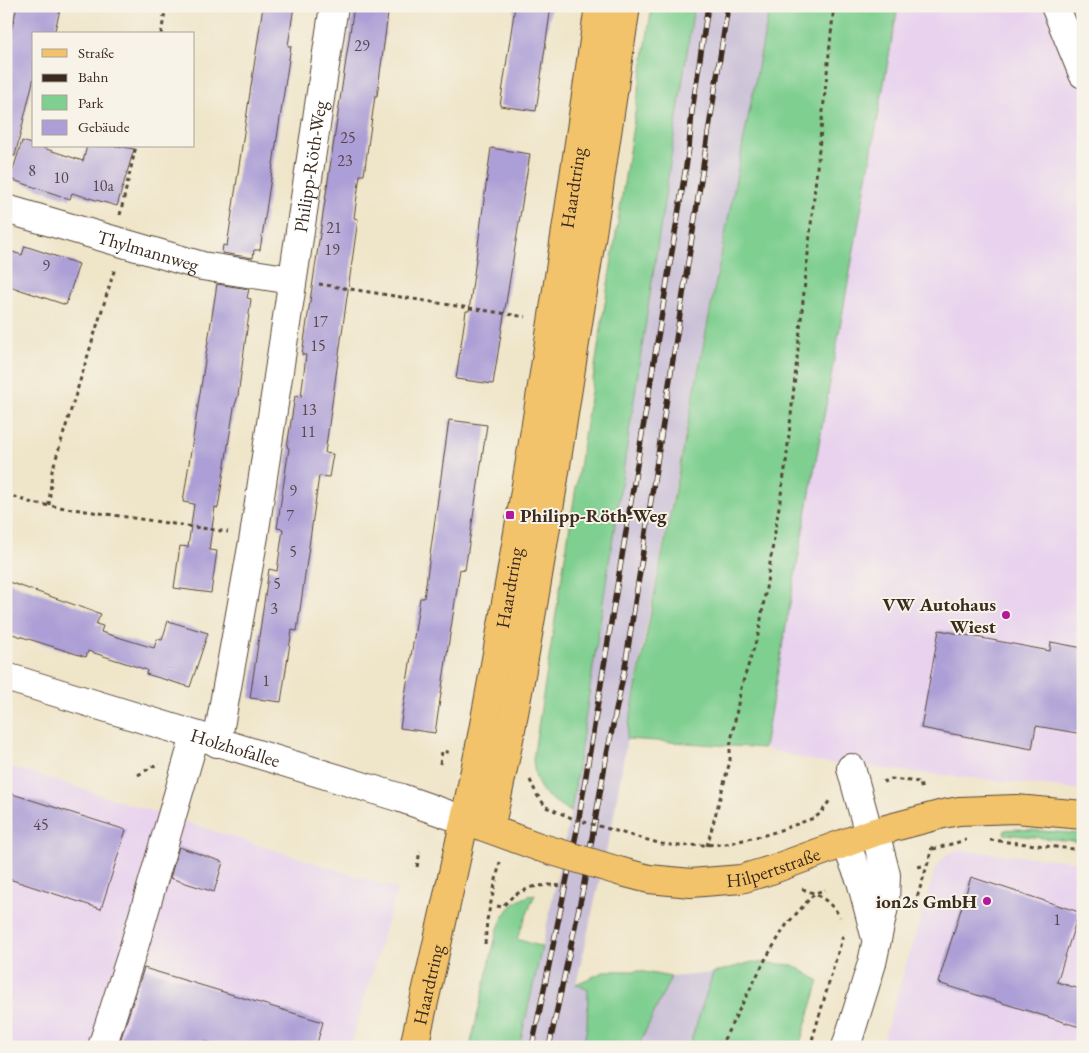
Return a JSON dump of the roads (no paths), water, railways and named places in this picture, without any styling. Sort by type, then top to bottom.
[{"type":"main road","name":"Haardtring","points":[[414,1047],[483,731],[553,322],[600,6]]},
{"type":"main road","name":"Haardtring","points":[[490,828],[505,762],[528,636],[580,314],[626,6]]},
{"type":"main road","name":"Hilpertstraße","points":[[464,820],[540,847],[622,872],[649,879],[691,883],[741,879],[863,837],[928,817],[959,811],[1016,809],[1083,815]]},
{"type":"street","name":"Philipp-Röth-Weg","points":[[102,1047],[134,947],[206,739],[254,536],[334,6]]},
{"type":"street","points":[[1055,6],[1083,74]]},
{"type":"street","name":"Thylmannweg","points":[[6,209],[202,266],[292,280]]},
{"type":"street","name":"Holzhofallee","points":[[6,677],[400,798],[464,820]]},
{"type":"street","points":[[846,1047],[877,941],[861,881],[863,837],[851,768]]},
{"type":"railway","points":[[532,1047],[577,830],[689,148],[692,111],[708,6]]},
{"type":"railway","points":[[549,1047],[583,889],[606,759],[625,667],[728,6]]},
{"type":"place","name":"Philipp-Röth-Weg","points":[[510,515]]},
{"type":"place","name":"VW Autohaus Wiest","points":[[1006,615]]},
{"type":"place","name":"ion2s GmbH","points":[[987,901]]}]
